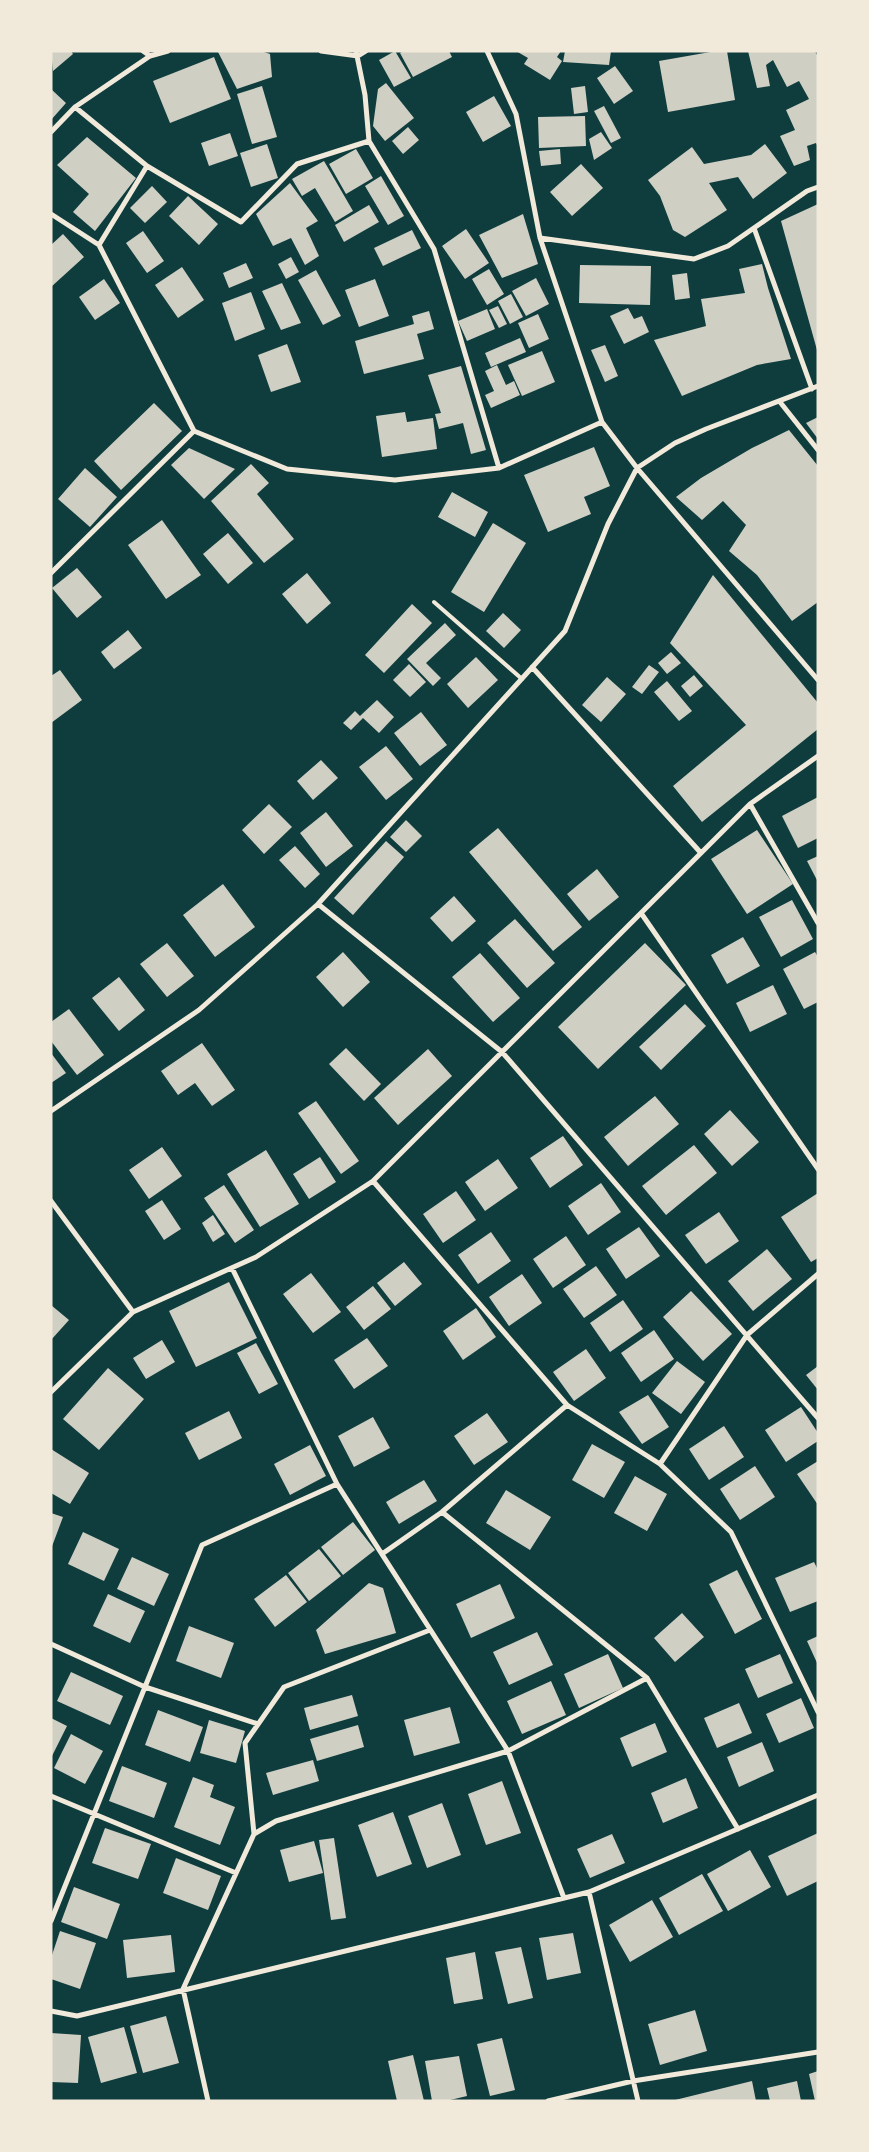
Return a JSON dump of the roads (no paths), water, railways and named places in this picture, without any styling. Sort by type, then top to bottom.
[{"type":"street","points":[[142,51],[150,56]]},
{"type":"street","points":[[51,132],[75,107],[150,56],[168,51]]},
{"type":"street","points":[[321,51],[357,54],[366,51]]},
{"type":"street","points":[[486,51],[516,114],[540,238],[602,422],[637,468],[818,680]]},
{"type":"street","points":[[357,54],[365,94],[369,141],[434,250],[499,468]]},
{"type":"street","points":[[75,107],[147,166],[241,222],[297,164],[369,141]]},
{"type":"street","points":[[99,246],[147,166]]},
{"type":"street","points":[[540,238],[694,259],[728,246],[807,191],[818,188]]},
{"type":"street","points":[[51,214],[99,246],[194,430],[287,469],[395,480],[499,468],[602,422]]},
{"type":"street","points":[[51,1111],[199,1010],[318,904],[565,631],[608,524],[637,468],[675,443],[706,429],[815,388],[754,228]]},
{"type":"street","points":[[780,402],[818,450]]},
{"type":"street","points":[[51,572],[194,430]]},
{"type":"street","points":[[532,667],[701,853]]},
{"type":"street","points":[[51,1392],[133,1312],[256,1257],[373,1181],[750,804],[818,756]]},
{"type":"street","points":[[750,804],[818,923]]},
{"type":"street","points":[[318,904],[502,1052],[818,1418]]},
{"type":"street","points":[[641,913],[818,1169]]},
{"type":"street","points":[[373,1181],[567,1405],[660,1464],[731,1532],[818,1712]]},
{"type":"street","points":[[51,1202],[133,1312]]},
{"type":"street","points":[[232,1268],[337,1484],[508,1750],[564,1898]]},
{"type":"street","points":[[660,1464],[747,1335],[818,1274]]},
{"type":"street","points":[[382,1554],[442,1512],[567,1405]]},
{"type":"street","points":[[51,1921],[96,1814],[202,1545],[337,1484]]},
{"type":"street","points":[[442,1512],[647,1678],[738,1829]]},
{"type":"street","points":[[208,2101],[183,1989],[254,1834],[245,1743],[284,1687],[430,1630]]},
{"type":"street","points":[[51,1644],[145,1687],[258,1724]]},
{"type":"street","points":[[254,1834],[276,1820],[508,1750],[647,1678]]},
{"type":"street","points":[[51,2011],[77,2016],[589,1892],[818,1795]]},
{"type":"street","points":[[51,1796],[236,1873]]},
{"type":"street","points":[[589,1892],[638,2101]]},
{"type":"street","points":[[548,2101],[634,2081],[818,2052]]},
{"type":"lane","points":[[434,602],[522,679]]}]
